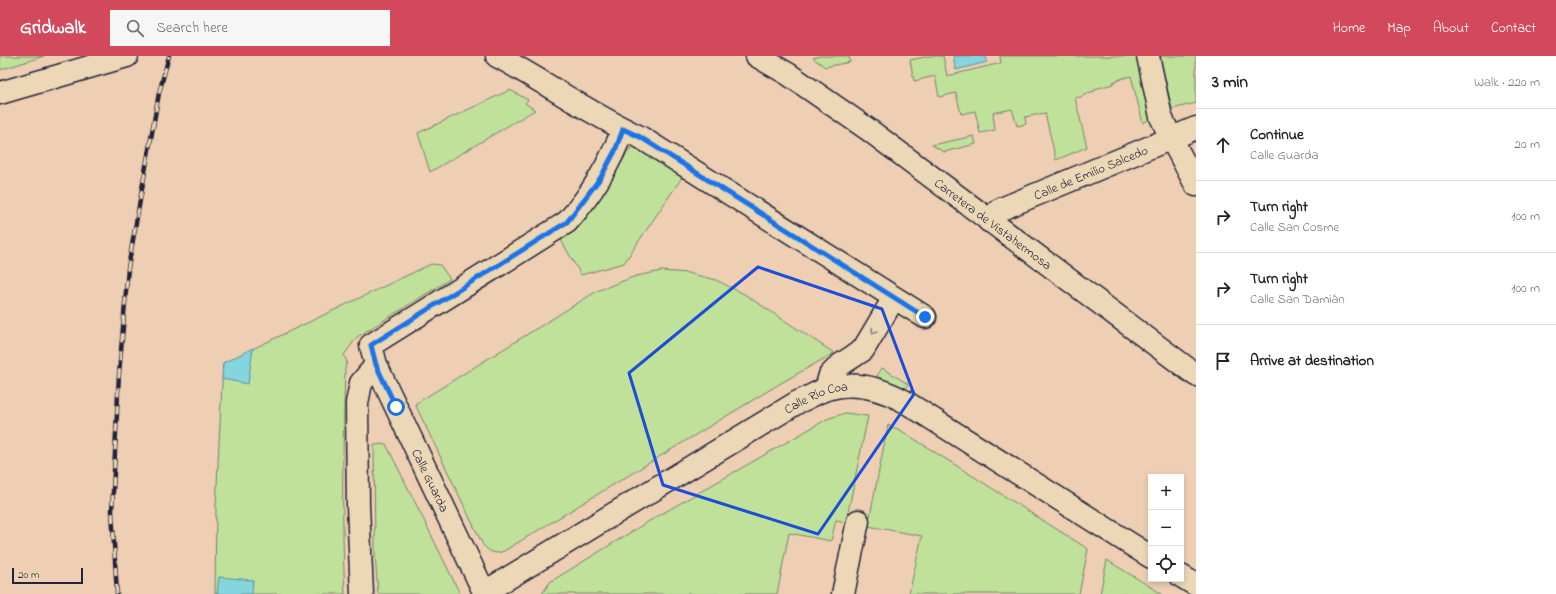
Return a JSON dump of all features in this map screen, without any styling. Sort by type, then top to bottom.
[{"type":"street","points":[[0,94],[127,56]]},
{"type":"street","points":[[497,56],[529,73],[623,129],[640,137],[925,317]]},
{"type":"street","name":"Carretera de Vistahermosa","points":[[757,56],[788,74],[868,130],[1196,375]]},
{"type":"street","name":"Carretera de Vistahermosa","points":[[768,56],[788,74]]},
{"type":"street","points":[[1148,56],[1161,117],[1170,138],[1196,185]]},
{"type":"street","name":"Calle de Emilio Salcedo","points":[[989,221],[999,210],[1196,128]]},
{"type":"street","points":[[362,594],[358,506],[357,403],[361,383],[373,355],[567,222],[601,177],[615,151],[623,129]]},
{"type":"street","points":[[826,389],[830,375],[840,365],[863,350],[894,298]]},
{"type":"street","name":"Calle Guarda","points":[[373,355],[485,593]]},
{"type":"street","name":"Calle Río Coa","points":[[485,593],[758,425],[798,402],[826,389],[846,385],[866,387],[887,392],[1148,555]]},
{"type":"street","points":[[843,594],[858,521]]},
{"type":"street","points":[[1184,578],[1196,585]]},
{"type":"highlighted area","points":[[758,267],[882,309],[914,394],[818,534],[663,485],[629,373]]},
{"type":"green space","points":[[0,56],[44,56],[0,70]]},
{"type":"green space","points":[[820,56],[849,56],[850,62],[825,67],[813,58]]},
{"type":"green space","points":[[930,56],[943,56],[947,76],[1001,63],[1000,56],[1137,56],[1150,119],[1143,123],[1131,76],[1113,82],[1113,84],[1095,89],[1095,91],[1084,94],[1084,96],[1075,98],[1087,147],[1056,160],[1045,113],[1025,117],[1026,124],[1017,126],[1012,109],[993,113],[995,130],[980,133],[975,111],[961,114],[956,93],[939,97],[935,76],[914,81],[910,60]]},
{"type":"green space","points":[[1160,56],[1196,56],[1196,103],[1172,109]]},
{"type":"green space","points":[[510,90],[528,100],[525,103],[535,110],[430,172],[418,133]]},
{"type":"green space","points":[[974,136],[976,144],[944,152],[932,145]]},
{"type":"green space","points":[[635,141],[685,173],[624,263],[581,275],[561,240],[577,229],[584,221]]},
{"type":"green space","points":[[431,264],[440,265],[450,279],[357,337],[344,355],[347,362],[345,368],[343,481],[345,594],[215,594],[216,505],[223,363]]},
{"type":"green space","points":[[662,271],[688,273],[716,280],[744,294],[834,353],[781,383],[504,551],[495,553],[490,551],[483,545],[415,404],[597,291],[636,276]]},
{"type":"green space","points":[[882,368],[908,384],[904,390],[875,380]]},
{"type":"green space","points":[[845,413],[868,416],[846,522],[836,520],[831,541],[789,533],[777,594],[542,594],[550,582],[644,524],[827,419]]},
{"type":"green space","points":[[888,425],[900,430],[1088,549],[1079,594],[909,594],[922,536],[868,526]]},
{"type":"green space","points":[[386,444],[460,594],[378,594],[375,554],[374,445]]},
{"type":"green space","points":[[1107,560],[1162,594],[1100,594]]},
{"type":"water","points":[[953,56],[986,56],[987,62],[956,70]]},
{"type":"water","points":[[253,348],[248,384],[222,379],[223,363]]},
{"type":"water","points":[[219,577],[253,580],[252,594],[217,594]]},
{"type":"railway","points":[[117,594],[112,511],[119,374],[128,268],[159,93],[169,56]]},
{"type":"route","points":[[396,407],[376,365],[371,345],[567,222],[601,177],[615,151],[623,129],[640,137],[925,317]]}]
